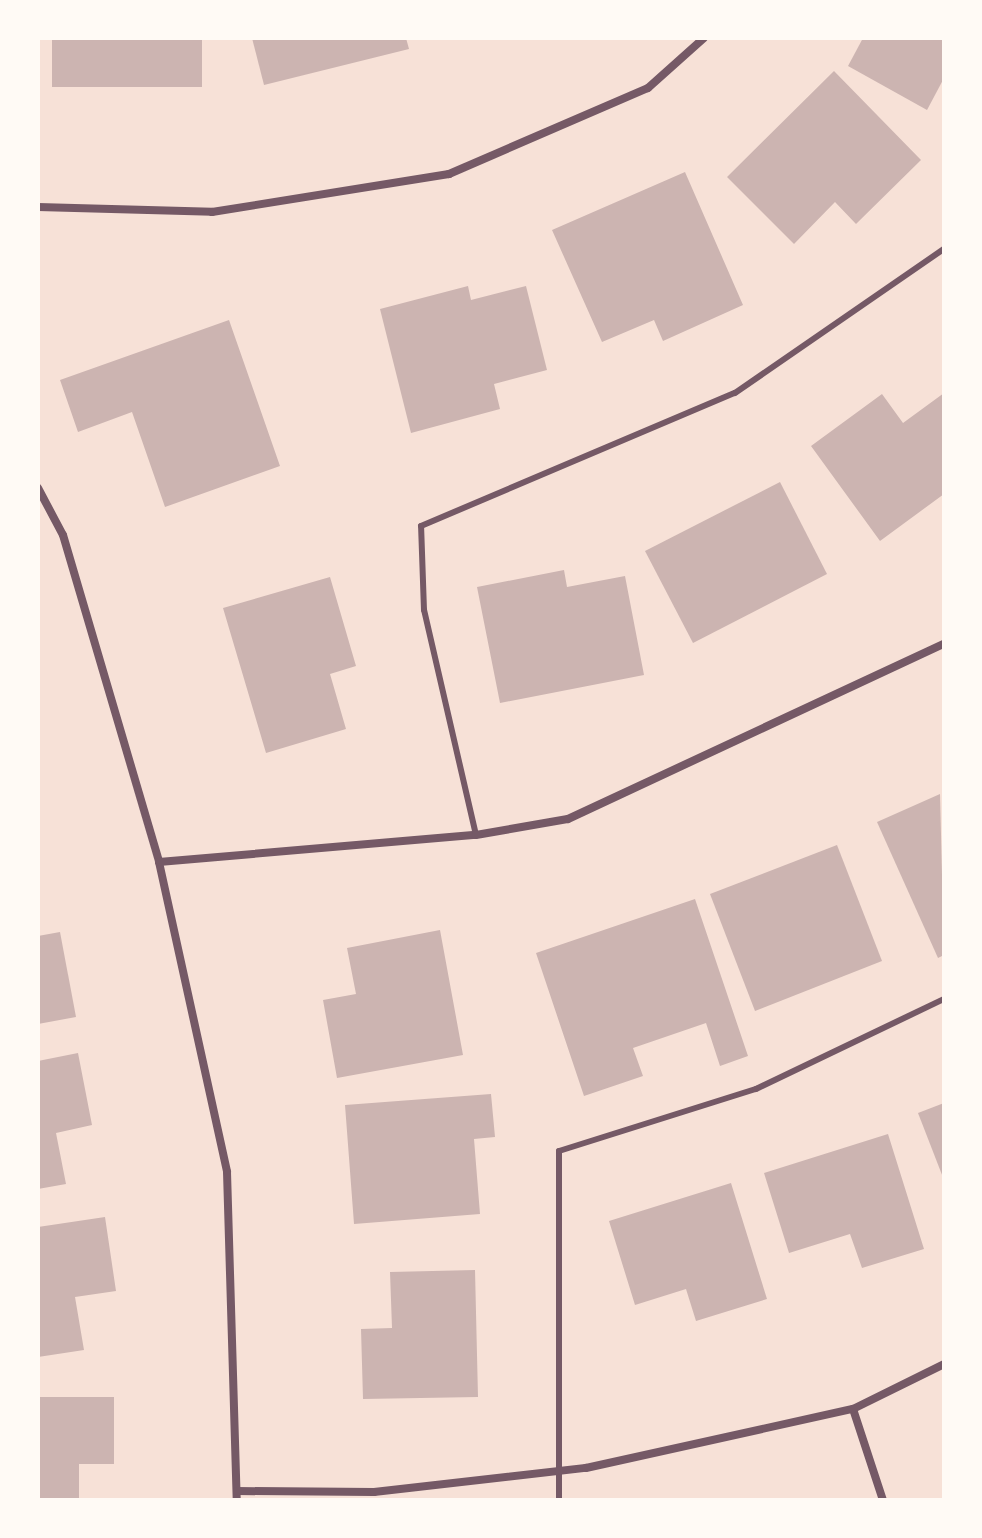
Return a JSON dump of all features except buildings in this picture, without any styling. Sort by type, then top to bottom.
[{"type":"street","points":[[38,207],[212,212],[449,174],[648,88],[704,38]]},
{"type":"street","points":[[38,488],[63,535],[159,862],[227,1172],[237,1496],[374,1492],[557,1473],[853,1409],[944,1364]]},
{"type":"street","points":[[159,862],[476,835],[568,819],[944,644]]},
{"type":"street","points":[[853,1409],[883,1500]]},
{"type":"lane","points":[[476,835],[424,610],[421,526],[735,393],[944,249]]},
{"type":"lane","points":[[559,1500],[559,1151],[756,1089],[944,999]]}]
